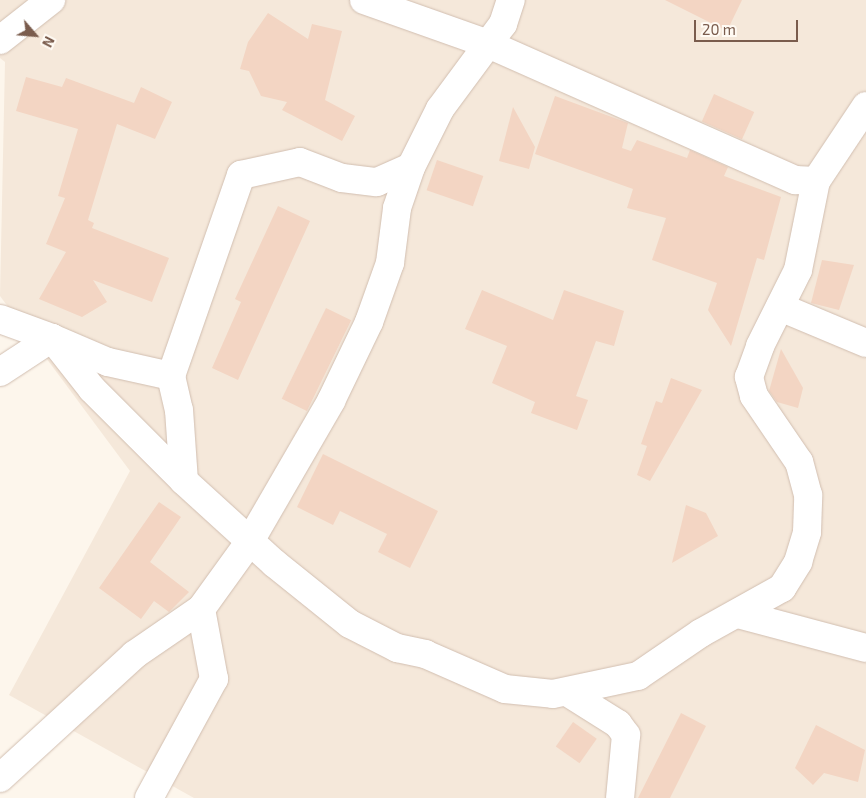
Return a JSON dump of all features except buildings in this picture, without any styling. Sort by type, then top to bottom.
[{"type":"street","points":[[0,40],[51,0]]},
{"type":"street","points":[[364,0],[488,44],[795,180],[816,181]]},
{"type":"street","points":[[0,778],[134,655],[201,609],[250,541],[331,401],[369,322],[390,263],[397,208],[411,167],[440,109],[488,44],[511,0]]},
{"type":"street","points":[[52,338],[92,389],[184,480],[250,541],[350,624],[397,648],[425,654],[505,689],[566,692],[638,676],[782,588],[798,562],[807,532],[808,495],[799,462],[754,396],[749,377],[798,270],[816,181],[866,106]]},
{"type":"street","points":[[184,480],[180,410],[171,376],[241,176],[300,162],[342,178],[377,182],[411,167]]},
{"type":"street","points":[[780,307],[866,343]]},
{"type":"street","points":[[0,320],[52,338],[108,362],[171,376]]},
{"type":"street","points":[[0,372],[52,338]]},
{"type":"street","points":[[150,798],[214,679],[201,609]]},
{"type":"street","points":[[738,614],[866,648]]},
{"type":"street","points":[[566,692],[618,724],[626,735],[620,798]]},
{"type":"shaded area","points":[[0,0],[866,0],[866,798],[194,798],[9,695],[130,471],[0,296],[5,62],[0,58]]}]
